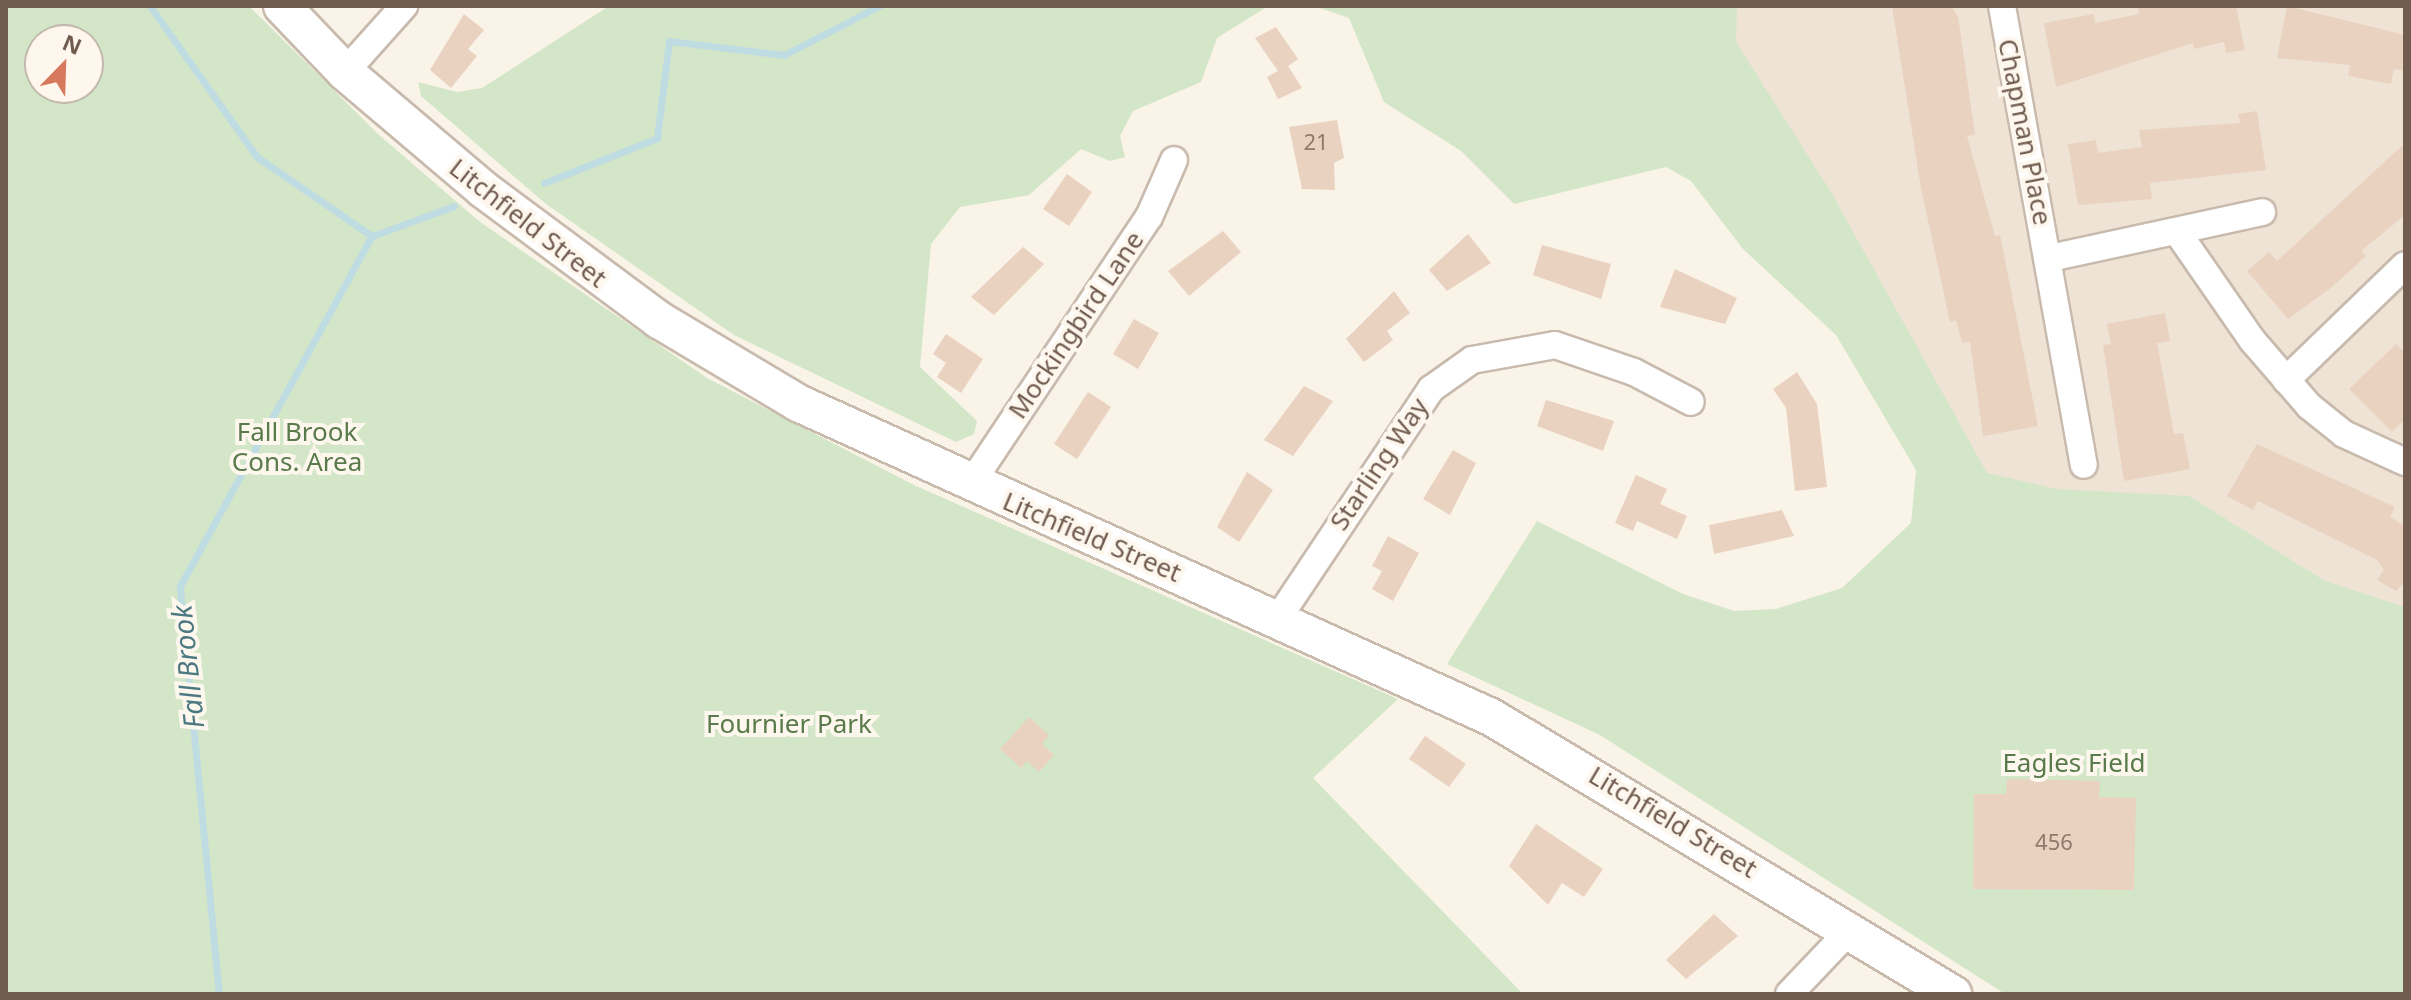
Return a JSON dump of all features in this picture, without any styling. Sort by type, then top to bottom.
[{"type":"main road","name":"Litchfield Street","points":[[282,6],[345,72],[484,190],[659,320],[810,410],[970,485],[1279,617],[1491,717],[1851,929],[1953,994]]},
{"type":"street","points":[[345,72],[404,6]]},
{"type":"street","name":"Chapman Place","points":[[2002,6],[2050,258],[2084,465]]},
{"type":"street","name":"Mockingbird Lane","points":[[970,485],[1149,217],[1174,160]]},
{"type":"street","name":"Chapman Place","points":[[2050,258],[2178,233],[2262,212]]},
{"type":"street","points":[[2178,233],[2286,380],[2344,434],[2405,462]]},
{"type":"street","points":[[2286,380],[2405,265]]},
{"type":"street","name":"Starling Way","points":[[1279,617],[1431,389],[1472,360],[1555,345],[1634,372],[1691,402]]},
{"type":"street","points":[[1789,994],[1851,929]]},
{"type":"shaded area","points":[[1698,6],[2405,6],[2405,640],[1977,484]]},
{"type":"green space","points":[[6,6],[249,6],[378,134],[480,222],[707,378],[914,485],[1398,699],[1313,778],[1523,994],[6,994]]},
{"type":"green space","points":[[609,6],[1291,6],[1265,8],[1217,38],[1201,82],[1133,111],[1120,136],[1125,157],[1110,161],[1081,149],[1029,195],[960,207],[931,244],[920,367],[977,421],[974,434],[956,442],[734,335],[546,204],[421,96],[418,82],[457,92],[482,88]]},
{"type":"green space","name":"Eagles Field","points":[[1314,6],[1737,6],[1736,42],[1831,192],[1987,473],[2057,489],[2189,496],[2325,581],[2405,607],[2405,994],[2005,994],[1600,735],[1447,664],[1537,521],[1683,594],[1734,611],[1776,609],[1842,588],[1911,523],[1916,470],[1836,335],[1743,249],[1691,181],[1666,167],[1514,204],[1461,151],[1384,102],[1349,18]]},
{"type":"building","points":[[1892,6],[1951,6],[1958,16],[1975,135],[1967,136],[1995,236],[2000,235],[2038,426],[1983,436],[1970,342],[1962,343],[1956,320],[1950,322],[1921,188]]},
{"type":"building","points":[[2137,6],[2236,6],[2245,50],[2226,53],[2224,42],[2194,49],[2193,43],[2056,87],[2044,23],[2094,14],[2095,23],[2139,14]]},
{"type":"building","points":[[2287,6],[2405,35],[2405,71],[2394,69],[2391,84],[2348,76],[2350,65],[2277,58]]},
{"type":"building","points":[[464,14],[484,30],[468,49],[477,56],[451,88],[430,70]]},
{"type":"building","points":[[1276,27],[1298,59],[1288,66],[1302,88],[1278,99],[1267,77],[1278,71],[1255,38]]},
{"type":"building","points":[[2257,111],[2266,170],[2150,183],[2152,199],[2078,205],[2068,144],[2096,140],[2098,153],[2142,147],[2139,130],[2240,123],[2238,114]]},
{"type":"building","points":[[1337,120],[1344,158],[1334,163],[1335,190],[1302,189],[1289,127]]},
{"type":"building","points":[[2405,143],[2405,215],[2361,251],[2366,256],[2332,287],[2288,319],[2247,271],[2269,252],[2277,261]]},
{"type":"building","points":[[1067,174],[1092,192],[1069,226],[1043,209]]},
{"type":"building","points":[[1223,231],[1241,252],[1189,296],[1168,271]]},
{"type":"building","points":[[1468,234],[1491,263],[1447,291],[1429,270]]},
{"type":"building","points":[[1542,245],[1611,264],[1601,299],[1533,275]]},
{"type":"building","points":[[1023,247],[1044,264],[994,315],[971,297]]},
{"type":"building","points":[[1675,269],[1737,298],[1725,324],[1660,307]]},
{"type":"building","points":[[1394,291],[1410,313],[1387,331],[1393,340],[1364,362],[1346,339]]},
{"type":"building","points":[[2165,313],[2170,341],[2157,343],[2174,434],[2183,433],[2190,469],[2124,481],[2103,345],[2111,344],[2107,324]]},
{"type":"building","points":[[1134,319],[1159,333],[1138,369],[1113,354]]},
{"type":"building","points":[[946,334],[983,359],[961,393],[937,377],[946,363],[933,354]]},
{"type":"building","points":[[2396,344],[2405,353],[2405,419],[2392,432],[2349,389]]},
{"type":"building","points":[[1797,372],[1817,404],[1827,487],[1795,491],[1786,408],[1773,389]]},
{"type":"building","points":[[1304,386],[1333,401],[1293,456],[1264,440]]},
{"type":"building","points":[[1088,392],[1111,407],[1077,459],[1054,444]]},
{"type":"building","points":[[1546,400],[1614,421],[1603,451],[1537,426]]},
{"type":"building","points":[[2257,444],[2395,507],[2390,517],[2405,526],[2405,582],[2396,591],[2377,580],[2384,570],[2377,560],[2258,501],[2253,510],[2227,496]]},
{"type":"building","points":[[1453,450],[1476,463],[1450,515],[1423,499]]},
{"type":"building","points":[[1247,472],[1273,490],[1239,542],[1217,527]]},
{"type":"building","points":[[1636,475],[1667,489],[1660,504],[1687,516],[1677,539],[1637,521],[1633,531],[1615,523]]},
{"type":"building","points":[[1782,510],[1794,536],[1714,554],[1709,525]]},
{"type":"building","points":[[1388,536],[1419,553],[1393,601],[1372,589],[1382,571],[1372,566]]},
{"type":"building","points":[[1029,717],[1049,735],[1042,744],[1054,755],[1039,772],[1027,761],[1021,768],[1000,749]]},
{"type":"building","points":[[1425,736],[1466,764],[1449,787],[1409,759]]},
{"type":"building","points":[[2007,779],[2100,781],[2099,797],[2136,798],[2134,890],[1973,889],[1974,794],[2006,794]]},
{"type":"building","points":[[1536,824],[1603,869],[1584,897],[1562,883],[1548,905],[1509,866]]},
{"type":"building","points":[[1714,914],[1738,936],[1686,979],[1666,960]]},
{"type":"waterway","points":[[150,6],[257,157],[372,236]]},
{"type":"waterway","name":"Fall Brook","points":[[544,183],[657,138],[669,41],[784,55],[879,6]]},
{"type":"waterway","name":"Fall Brook","points":[[219,994],[180,586],[372,236],[454,206]]},
{"type":"park label","name":"Fall Brook Cons. Area","points":[[297,447]]},
{"type":"park label","name":"Fournier Park","points":[[789,724]]}]
